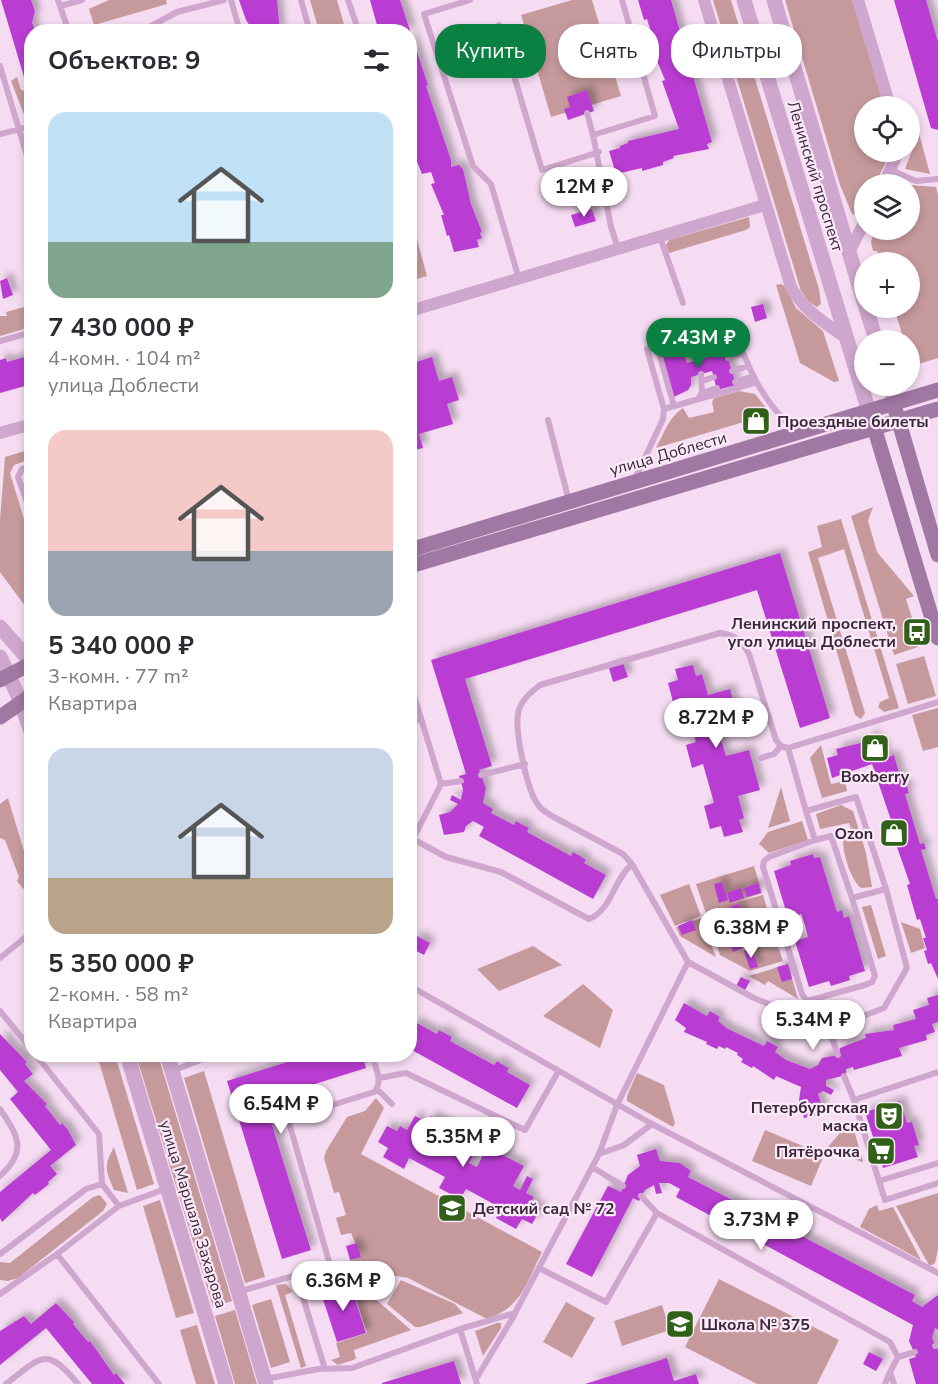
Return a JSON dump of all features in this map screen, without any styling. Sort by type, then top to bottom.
[{"type":"main road","name":"улица Доблести","points":[[417,548],[938,390]]},
{"type":"main road","points":[[895,404],[938,555]]},
{"type":"main road","name":"улица Доблести","points":[[417,564],[938,409]]},
{"type":"main road","name":"Ленинский проспект","points":[[869,411],[938,638]]},
{"type":"main road","points":[[4,676],[24,666]]},
{"type":"main road","points":[[0,717],[24,699]]},
{"type":"street","points":[[704,0],[791,287],[799,302],[846,338]]},
{"type":"street","name":"Ленинский проспект","points":[[744,0],[869,411]]},
{"type":"street","name":"Ленинский проспект","points":[[774,0],[854,269]]},
{"type":"street","points":[[858,0],[887,96]]},
{"type":"street","points":[[889,174],[894,162]]},
{"type":"street","points":[[417,309],[765,205]]},
{"type":"street","points":[[849,252],[855,240]]},
{"type":"street","points":[[893,396],[895,404]]},
{"type":"street","points":[[0,433],[24,426]]},
{"type":"street","points":[[0,627],[24,655]]},
{"type":"street","points":[[0,657],[4,676],[24,696]]},
{"type":"street","name":"улица Маршала Захарова","points":[[129,1062],[226,1384]]},
{"type":"street","name":"улица Маршала Захарова","points":[[169,1062],[265,1382]]},
{"type":"lane","points":[[66,24],[59,3],[82,0]]},
{"type":"lane","points":[[155,24],[177,12],[224,0]]},
{"type":"lane","points":[[231,0],[238,24]]},
{"type":"lane","points":[[301,0],[308,24]]},
{"type":"lane","points":[[348,0],[356,24]]},
{"type":"lane","points":[[470,0],[424,14],[474,166],[491,184],[519,279]]},
{"type":"lane","points":[[593,135],[655,116],[622,0]]},
{"type":"lane","points":[[0,66],[24,148]]},
{"type":"lane","points":[[515,78],[542,170],[598,152]]},
{"type":"lane","points":[[586,113],[598,152],[611,227],[618,249]]},
{"type":"lane","points":[[0,134],[24,128]]},
{"type":"lane","points":[[891,170],[916,181],[938,178]]},
{"type":"lane","points":[[660,237],[683,303]]},
{"type":"lane","points":[[634,481],[663,419],[664,409],[647,349],[731,323],[753,380],[781,417],[798,433]]},
{"type":"lane","points":[[0,341],[24,334]]},
{"type":"lane","points":[[687,337],[696,359],[706,353]]},
{"type":"lane","points":[[725,348],[739,343]]},
{"type":"lane","points":[[657,346],[674,406]]},
{"type":"lane","points":[[728,357],[743,353]]},
{"type":"lane","points":[[732,371],[748,366]]},
{"type":"lane","points":[[700,396],[701,377],[714,377]]},
{"type":"lane","points":[[700,396],[753,380]]},
{"type":"lane","points":[[735,382],[753,380]]},
{"type":"lane","points":[[664,409],[717,388]]},
{"type":"lane","points":[[548,420],[574,516]]},
{"type":"lane","points":[[24,468],[18,477],[24,494]]},
{"type":"lane","points":[[806,810],[856,796],[886,889],[907,968],[884,1008],[829,1029],[754,998],[688,962],[632,864],[622,854],[539,807],[533,796],[518,734],[518,713],[526,696],[540,685],[720,633],[732,634],[741,641],[749,654],[776,740],[784,747],[815,840]]},
{"type":"lane","points":[[761,758],[774,754],[784,747],[938,702]]},
{"type":"lane","points":[[417,706],[441,784],[417,830]]},
{"type":"lane","points":[[417,721],[421,720]]},
{"type":"lane","points":[[481,775],[525,764]]},
{"type":"lane","points":[[441,784],[461,781]]},
{"type":"lane","points":[[831,836],[875,976],[872,982],[865,985],[807,1000],[802,994],[763,867],[764,861],[769,857],[815,840],[831,836]]},
{"type":"lane","points":[[417,845],[446,857],[501,872],[589,919],[597,916],[603,909],[622,875],[632,864]]},
{"type":"lane","points":[[852,898],[886,889]]},
{"type":"lane","points":[[0,958],[24,938]]},
{"type":"lane","points":[[476,1381],[515,1313],[599,1154],[617,1105],[688,962]]},
{"type":"lane","points":[[417,992],[652,1124],[938,1273]]},
{"type":"lane","points":[[0,1011],[24,1040]]},
{"type":"lane","points":[[829,1029],[838,1055]]},
{"type":"lane","points":[[41,1062],[99,1134],[102,1184],[119,1206]]},
{"type":"lane","points":[[172,1071],[195,1062]]},
{"type":"lane","points":[[374,1062],[379,1078],[377,1089]]},
{"type":"lane","points":[[379,1078],[405,1073],[525,1130],[558,1072]]},
{"type":"lane","points":[[854,1100],[938,1072]]},
{"type":"lane","points":[[844,1076],[854,1100],[885,1200],[938,1183]]},
{"type":"lane","points":[[377,1089],[392,1104]]},
{"type":"lane","points":[[238,1292],[330,1265],[288,1119],[377,1089]]},
{"type":"lane","points":[[0,1109],[16,1136],[18,1148],[15,1159],[0,1176]]},
{"type":"lane","points":[[599,1154],[624,1145],[652,1124]]},
{"type":"lane","points":[[879,1181],[938,1162]]},
{"type":"lane","points":[[592,1167],[623,1186]]},
{"type":"lane","points":[[0,1254],[86,1189],[102,1184]]},
{"type":"lane","points":[[0,1293],[57,1254],[119,1206],[168,1188]]},
{"type":"lane","points":[[641,1196],[657,1213],[890,1342],[898,1357]]},
{"type":"lane","points":[[539,1268],[606,1302],[657,1213]]},
{"type":"lane","points":[[57,1254],[159,1384]]},
{"type":"lane","points":[[296,1275],[325,1369]]},
{"type":"lane","points":[[265,1382],[325,1369],[363,1365],[460,1329],[515,1313]]},
{"type":"lane","points":[[460,1329],[476,1381]]},
{"type":"lane","points":[[885,1384],[898,1357],[915,1352]]},
{"type":"lane","points":[[6,1384],[35,1361],[53,1359],[62,1365],[78,1384]]},
{"type":"lane","points":[[890,1372],[894,1384]]},
{"type":"shaded area","points":[[109,0],[166,0],[167,4],[97,24],[94,24],[89,9]]},
{"type":"shaded area","points":[[310,0],[337,0],[344,24],[317,24]]},
{"type":"shaded area","points":[[572,0],[592,0],[599,24],[558,24],[558,78],[616,78],[621,96],[551,117],[540,78],[546,78],[546,24],[524,24],[521,15]]},
{"type":"shaded area","points":[[713,0],[731,0],[738,24],[720,24]]},
{"type":"shaded area","points":[[785,0],[853,0],[882,96],[854,96],[854,162],[886,162],[880,174],[854,174],[854,214],[840,185],[802,57],[802,24],[792,24]]},
{"type":"shaded area","points":[[17,77],[21,90],[24,91],[24,114],[11,81]]},
{"type":"shaded area","points":[[737,78],[755,78],[819,289],[821,304],[817,307],[809,302],[801,291]]},
{"type":"shaded area","points":[[920,137],[930,174],[905,169],[908,162],[920,162]]},
{"type":"shaded area","points":[[920,186],[936,187],[938,195],[938,358],[920,364],[920,330],[901,330],[897,318],[920,318],[920,252],[877,252],[873,251],[872,240],[920,240]]},
{"type":"shaded area","points":[[749,217],[750,227],[746,230],[669,253],[666,245],[669,240]]},
{"type":"shaded area","points":[[417,239],[427,276],[417,279]]},
{"type":"shaded area","points":[[776,285],[785,286],[796,308],[823,331],[839,381],[834,382],[800,363]]},
{"type":"shaded area","points":[[24,307],[24,329],[0,336],[0,316],[7,316],[6,312]]},
{"type":"shaded area","points":[[739,391],[755,394],[771,414],[656,448],[670,421],[683,408],[689,418],[714,412],[712,402],[714,398]]},
{"type":"shaded area","points":[[24,451],[24,461],[14,465],[10,473],[24,519],[24,605],[0,572],[0,520],[5,457]]},
{"type":"shaded area","points":[[873,507],[868,521],[877,552],[914,596],[906,599],[914,624],[910,625],[918,647],[894,655],[851,516]]},
{"type":"shaded area","points":[[841,519],[899,708],[884,712],[878,707],[880,702],[889,698],[844,549],[818,558],[865,713],[861,719],[855,715],[808,552],[822,547],[817,526]]},
{"type":"shaded area","points":[[924,656],[936,696],[908,704],[896,664]]},
{"type":"shaded area","points":[[938,708],[938,747],[923,751],[912,715]]},
{"type":"shaded area","points":[[821,745],[831,784],[845,781],[847,791],[822,798],[810,758]]},
{"type":"shaded area","points":[[781,787],[790,821],[768,828]]},
{"type":"shaded area","points":[[8,798],[24,851],[24,890],[17,881],[19,877],[5,840],[0,838],[0,804]]},
{"type":"shaded area","points":[[841,805],[853,811],[866,853],[872,887],[861,888],[857,884],[847,862],[843,840],[844,834],[851,829],[849,823],[820,829],[816,814]]},
{"type":"shaded area","points":[[802,821],[808,840],[769,853],[759,844],[768,832]]},
{"type":"shaded area","points":[[754,866],[762,893],[729,904],[763,895],[769,916],[737,926],[769,917],[776,938],[743,947],[743,950],[776,941],[783,961],[750,971],[720,955],[696,884]]},
{"type":"shaded area","points":[[689,884],[701,916],[675,926],[660,895]]},
{"type":"shaded area","points":[[871,905],[886,956],[878,959],[862,907]]},
{"type":"shaded area","points":[[701,918],[716,957],[680,936],[676,927]]},
{"type":"shaded area","points":[[901,922],[920,929],[925,948],[911,953]]},
{"type":"shaded area","points":[[533,946],[562,965],[499,991],[477,969]]},
{"type":"shaded area","points":[[788,964],[798,999],[768,981],[765,985],[749,976]]},
{"type":"shaded area","points":[[583,984],[613,1010],[600,1048],[543,1016]]},
{"type":"shaded area","points":[[99,1062],[117,1062],[154,1184],[137,1190]]},
{"type":"shaded area","points":[[138,1062],[160,1062],[232,1301],[213,1307]]},
{"type":"shaded area","points":[[204,1071],[265,1277],[245,1283],[184,1078]]},
{"type":"shaded area","points":[[637,1073],[664,1085],[675,1123],[673,1127],[627,1101]]},
{"type":"shaded area","points":[[376,1098],[384,1108],[361,1154],[542,1252],[522,1293],[516,1301],[499,1314],[487,1319],[408,1278],[355,1269],[332,1268],[361,1256],[351,1233],[341,1235],[336,1218],[346,1215],[339,1192],[334,1193],[324,1158],[347,1117],[365,1111]]},
{"type":"shaded area","points":[[851,1120],[863,1161],[862,1162],[827,1148]]},
{"type":"shaded area","points":[[765,1130],[824,1155],[811,1186],[752,1161]]},
{"type":"shaded area","points":[[114,1147],[128,1193],[114,1190],[108,1173],[108,1159]]},
{"type":"shaded area","points":[[938,1193],[938,1249],[935,1263],[929,1265],[896,1206]]},
{"type":"shaded area","points":[[100,1195],[107,1204],[103,1211],[18,1278],[8,1281],[0,1280],[0,1262],[10,1263],[93,1197]]},
{"type":"shaded area","points":[[160,1200],[194,1313],[176,1318],[143,1206]]},
{"type":"shaded area","points":[[877,1205],[879,1211],[893,1207],[921,1260],[860,1227],[869,1209]]},
{"type":"shaded area","points":[[335,1272],[350,1277],[411,1330],[354,1350],[356,1359],[338,1365],[331,1360],[340,1357],[336,1343],[367,1333],[350,1280],[332,1284],[328,1273]]},
{"type":"shaded area","points":[[719,1279],[839,1340],[817,1384],[757,1384],[685,1347]]},
{"type":"shaded area","points":[[401,1280],[455,1304],[463,1313],[415,1327],[387,1304]]},
{"type":"shaded area","points":[[286,1284],[293,1292],[285,1295],[306,1366],[301,1368],[276,1285]]},
{"type":"shaded area","points":[[271,1299],[290,1362],[271,1368],[252,1305]]},
{"type":"shaded area","points":[[566,1302],[595,1318],[572,1358],[543,1342]]},
{"type":"shaded area","points":[[662,1305],[670,1330],[622,1346],[614,1321]]},
{"type":"shaded area","points":[[235,1310],[257,1384],[235,1384],[215,1316]]},
{"type":"shaded area","points":[[501,1323],[501,1328],[483,1356],[475,1331]]},
{"type":"shaded area","points":[[197,1325],[215,1384],[196,1384],[180,1330]]},
{"type":"building","points":[[1,0],[31,0],[35,11],[32,24],[24,24],[24,77]]},
{"type":"building","points":[[239,0],[277,0],[279,24],[249,24]]},
{"type":"building","points":[[370,0],[400,0],[408,24],[377,24]]},
{"type":"building","points":[[638,0],[671,0],[678,24],[671,24],[671,78],[694,78],[712,142],[707,144],[709,149],[673,156],[674,158],[663,162],[663,165],[642,171],[642,168],[616,174],[609,151],[620,148],[628,141],[679,129],[662,81],[665,80],[659,65],[659,24],[649,24],[647,19],[644,20]]},
{"type":"building","points":[[894,0],[926,0],[938,42],[938,130],[931,128]]},
{"type":"building","points":[[417,52],[451,160],[451,167],[459,165],[463,169],[471,204],[482,232],[480,233],[482,238],[477,240],[479,247],[454,252],[441,215],[444,215],[431,184],[435,183],[431,172],[422,174],[417,162]]},
{"type":"building","points":[[587,90],[594,111],[568,120],[564,109],[570,107],[567,97]]},
{"type":"building","points":[[592,209],[596,221],[575,227],[571,215]]},
{"type":"building","points":[[7,278],[13,295],[3,299],[0,281]]},
{"type":"building","points":[[763,304],[767,318],[755,322],[751,307]]},
{"type":"building","points":[[724,345],[736,385],[717,390],[712,371],[691,377],[688,390],[674,397],[661,354],[682,348],[687,363],[708,357],[706,350]]},
{"type":"building","points":[[24,357],[24,386],[0,393],[0,360],[6,358],[7,362]]},
{"type":"building","points":[[432,357],[439,381],[452,377],[459,400],[447,404],[453,424],[419,434],[423,448],[417,449],[417,362]]},
{"type":"building","points":[[780,553],[830,718],[800,728],[757,590],[465,679],[492,766],[479,770],[486,788],[483,803],[493,809],[491,813],[514,825],[516,821],[529,828],[527,832],[571,856],[573,852],[586,860],[584,863],[606,875],[593,899],[479,836],[484,827],[473,821],[466,826],[464,832],[444,835],[439,815],[450,812],[458,804],[450,800],[452,795],[461,800],[463,789],[459,776],[466,774],[431,660]]},
{"type":"building","points":[[623,663],[628,677],[613,682],[609,668]]},
{"type":"building","points":[[693,665],[696,676],[702,674],[708,695],[730,689],[742,731],[720,736],[726,756],[749,750],[760,790],[738,796],[744,818],[739,820],[743,832],[724,837],[721,826],[710,829],[704,806],[714,803],[703,764],[692,768],[686,745],[696,742],[685,703],[674,706],[668,683],[678,680],[675,669]]},
{"type":"building","points":[[874,735],[877,746],[882,744],[886,758],[894,755],[903,787],[907,786],[909,793],[905,794],[920,844],[924,843],[926,849],[921,850],[936,899],[938,899],[938,979],[931,963],[928,964],[924,951],[927,950],[923,938],[926,938],[920,919],[917,920],[907,885],[910,884],[891,830],[894,829],[872,764],[832,778],[827,758],[838,755],[836,749],[869,741],[868,737]]},
{"type":"building","points":[[813,854],[814,858],[820,857],[837,912],[842,910],[844,918],[849,916],[865,971],[849,976],[850,980],[831,986],[829,981],[809,987],[795,941],[808,937],[805,925],[801,914],[788,918],[774,871],[791,865],[790,861]]},
{"type":"building","points":[[722,882],[728,900],[719,903],[714,884]]},
{"type":"building","points":[[758,883],[761,893],[747,897],[744,888]]},
{"type":"building","points":[[741,888],[744,898],[730,903],[727,893]]},
{"type":"building","points":[[739,904],[745,922],[737,925],[731,906]]},
{"type":"building","points":[[731,910],[737,929],[727,932],[721,913]]},
{"type":"building","points":[[692,920],[696,930],[682,935],[678,926]]},
{"type":"building","points":[[746,925],[751,944],[733,952],[728,934]]},
{"type":"building","points":[[417,936],[430,943],[424,955],[417,951]]},
{"type":"building","points":[[752,948],[758,967],[750,969],[744,951]]},
{"type":"building","points":[[788,964],[792,979],[782,982],[777,967]]},
{"type":"building","points":[[741,977],[750,981],[745,990],[736,986]]},
{"type":"building","points":[[938,995],[938,1022],[932,1024],[935,1032],[926,1035],[927,1040],[899,1048],[902,1056],[854,1070],[853,1067],[846,1069],[846,1075],[826,1080],[826,1086],[834,1090],[831,1095],[823,1091],[818,1094],[824,1113],[804,1118],[799,1100],[801,1087],[776,1076],[774,1080],[753,1066],[752,1068],[741,1062],[743,1059],[737,1055],[738,1053],[726,1047],[725,1049],[719,1046],[717,1049],[706,1044],[707,1042],[684,1032],[686,1028],[675,1020],[684,1003],[707,1016],[710,1011],[720,1017],[718,1021],[728,1029],[764,1046],[767,1041],[778,1047],[775,1052],[786,1060],[810,1069],[818,1065],[822,1058],[838,1055],[840,1048],[866,1038],[865,1034],[894,1030],[893,1025],[916,1019],[913,1010],[929,1005],[927,998]]},
{"type":"building","points":[[417,1023],[437,1034],[439,1030],[452,1037],[450,1041],[494,1065],[497,1061],[509,1068],[507,1072],[530,1085],[517,1108],[417,1053]]},
{"type":"building","points":[[0,1034],[24,1059],[24,1062],[27,1062],[25,1064],[33,1074],[24,1081],[47,1104],[45,1106],[60,1125],[62,1123],[68,1130],[76,1145],[50,1166],[57,1174],[48,1182],[49,1184],[35,1195],[33,1193],[2,1222],[0,1192],[51,1150],[10,1099],[18,1092],[0,1070]]},
{"type":"building","points":[[288,1062],[364,1062],[366,1068],[264,1100],[311,1250],[282,1259],[227,1081]]},
{"type":"building","points":[[900,1101],[907,1123],[912,1122],[919,1145],[914,1146],[918,1157],[883,1168],[865,1112]]},
{"type":"building","points":[[415,1116],[421,1119],[413,1133],[420,1137],[431,1116],[468,1136],[457,1156],[464,1160],[472,1145],[477,1148],[469,1163],[477,1167],[487,1147],[524,1166],[513,1186],[520,1190],[527,1176],[533,1179],[526,1193],[534,1197],[531,1202],[541,1208],[532,1224],[522,1219],[516,1229],[496,1218],[501,1208],[466,1189],[460,1199],[439,1188],[445,1177],[409,1158],[404,1169],[383,1157],[388,1148],[378,1142],[387,1126],[397,1131],[400,1126],[407,1130]]},
{"type":"building","points":[[656,1149],[660,1161],[680,1163],[691,1171],[688,1177],[915,1295],[912,1301],[922,1307],[938,1295],[938,1330],[935,1328],[932,1338],[938,1350],[938,1384],[916,1384],[909,1359],[916,1357],[909,1341],[913,1325],[676,1197],[680,1189],[669,1183],[659,1183],[662,1193],[656,1194],[654,1185],[645,1190],[639,1201],[633,1198],[592,1277],[566,1264],[608,1186],[621,1192],[628,1175],[640,1166],[637,1155]]},
{"type":"building","points":[[357,1243],[361,1257],[350,1260],[346,1246]]},
{"type":"building","points":[[349,1281],[366,1333],[337,1342],[320,1290]]},
{"type":"building","points":[[56,1303],[74,1322],[73,1324],[88,1342],[90,1341],[114,1375],[116,1373],[125,1384],[92,1384],[46,1328],[0,1365],[0,1331],[24,1316],[31,1324]]},
{"type":"building","points":[[869,1352],[883,1359],[876,1371],[863,1364]]},
{"type":"building","points":[[667,1358],[674,1381],[696,1374],[699,1384],[585,1384]]},
{"type":"building","points":[[454,1361],[461,1384],[382,1384],[382,1383]]},
{"type":"place","name":"Проездные билеты","points":[[756,421]]},
{"type":"place","name":"Ленинский проспект, угол улицы Доблести","points":[[917,632]]},
{"type":"place","name":"Boxberry","points":[[875,748]]},
{"type":"place","name":"Ozon","points":[[894,833]]},
{"type":"place","name":"Петербургская маска","points":[[889,1116]]},
{"type":"place","name":"Пятёрочка","points":[[881,1151]]},
{"type":"place","name":"Детский сад № 72","points":[[452,1208]]},
{"type":"place","name":"Школа № 375","points":[[680,1324]]}]
